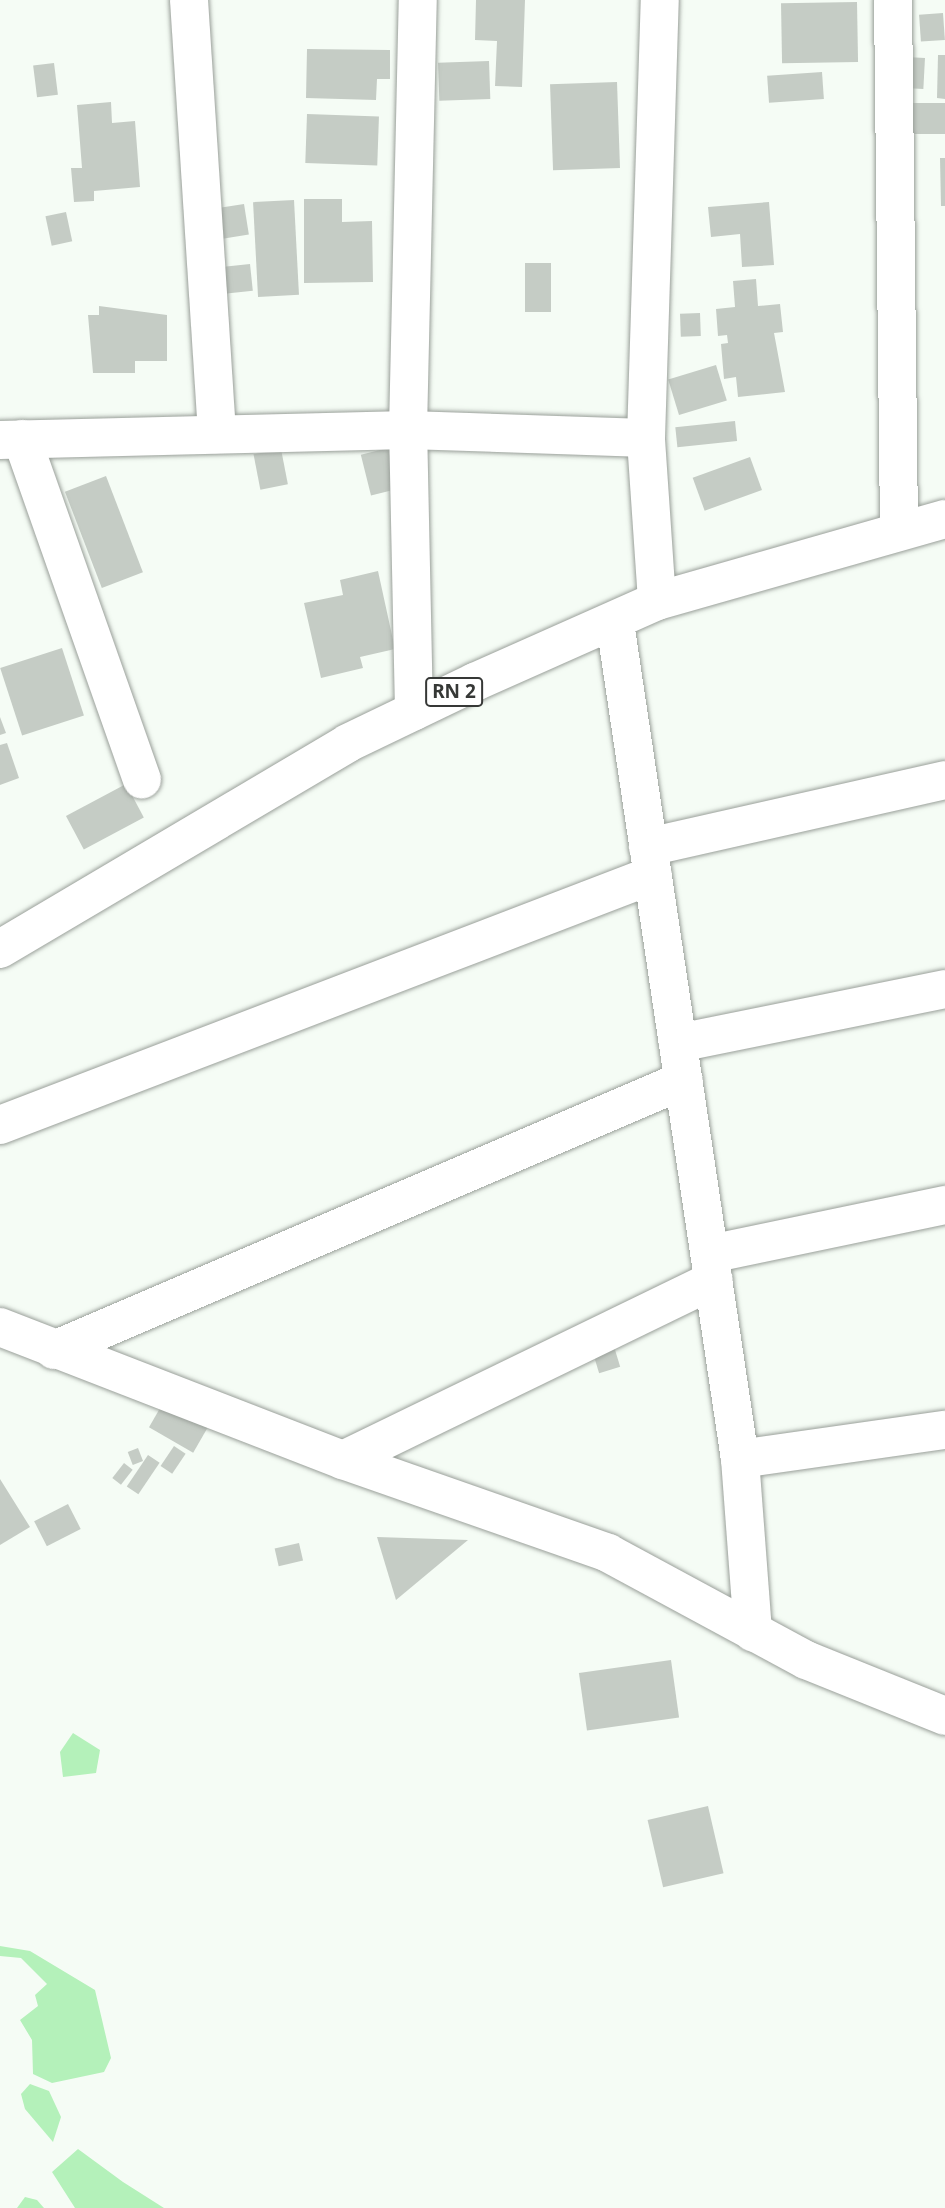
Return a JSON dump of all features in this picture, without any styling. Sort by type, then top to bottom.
[{"type":"main road","points":[[189,0],[217,434]]},
{"type":"main road","points":[[414,711],[408,430],[418,0]]},
{"type":"main road","points":[[657,601],[646,438],[660,0]]},
{"type":"main road","points":[[893,0],[899,531]]},
{"type":"main road","points":[[142,780],[11,440],[408,430],[646,438]]},
{"type":"main road","name":"RN 2","points":[[0,949],[348,743],[414,711],[615,623],[657,601],[945,519]]},
{"type":"main road","points":[[615,623],[740,1459],[753,1633]]},
{"type":"main road","points":[[0,1125],[650,861],[945,780]]},
{"type":"main road","points":[[678,1043],[945,989]]},
{"type":"main road","points":[[54,1350],[684,1080]]},
{"type":"main road","points":[[343,1460],[712,1267],[945,1205]]},
{"type":"main road","points":[[0,1327],[343,1460],[608,1553],[753,1633],[945,1716]]},
{"type":"main road","points":[[740,1459],[945,1430]]},
{"type":"green space","points":[[73,1733],[100,1750],[96,1773],[63,1777],[60,1752]]},
{"type":"green space","points":[[0,1946],[30,1951],[95,1990],[111,2058],[104,2072],[52,2083],[33,2074],[32,2040],[20,2020],[38,2006],[35,1995],[47,1984],[21,1958],[0,1956]]},
{"type":"green space","points":[[30,2084],[49,2091],[61,2117],[53,2142],[25,2109],[21,2094]]},
{"type":"green space","points":[[78,2149],[164,2208],[75,2208],[52,2172]]},
{"type":"green space","points":[[25,2197],[37,2200],[44,2208],[17,2208]]},
{"type":"building","points":[[476,0],[525,0],[522,87],[495,86],[497,41],[475,40]]},
{"type":"building","points":[[857,2],[858,62],[782,63],[781,3]]},
{"type":"building","points":[[943,13],[945,40],[921,42],[919,15]]},
{"type":"building","points":[[307,49],[390,50],[390,79],[377,79],[376,100],[306,98]]},
{"type":"building","points":[[938,55],[945,55],[945,99],[937,98]]},
{"type":"building","points":[[906,57],[925,58],[923,89],[904,88]]},
{"type":"building","points":[[489,61],[490,99],[439,101],[438,63]]},
{"type":"building","points":[[54,63],[58,95],[37,97],[33,66]]},
{"type":"building","points":[[822,72],[824,99],[769,103],[767,76]]},
{"type":"building","points":[[617,82],[620,168],[553,170],[550,84]]},
{"type":"building","points":[[111,102],[112,123],[135,121],[140,187],[94,191],[94,201],[74,202],[71,168],[82,168],[77,105]]},
{"type":"building","points":[[910,103],[945,103],[945,134],[910,134]]},
{"type":"building","points":[[307,114],[379,117],[377,165],[305,163]]},
{"type":"building","points":[[940,158],[945,158],[945,206],[941,206]]},
{"type":"building","points":[[304,199],[342,199],[342,222],[372,221],[373,282],[304,283]]},
{"type":"building","points":[[294,200],[299,295],[258,297],[253,202]]},
{"type":"building","points":[[769,202],[774,265],[742,267],[740,234],[711,237],[708,207]]},
{"type":"building","points":[[244,204],[249,235],[210,241],[205,210]]},
{"type":"building","points":[[66,212],[72,241],[52,246],[45,216]]},
{"type":"building","points":[[525,263],[551,263],[551,312],[525,312]]},
{"type":"building","points":[[250,264],[253,291],[215,295],[212,268]]},
{"type":"building","points":[[756,279],[758,306],[780,304],[783,332],[774,333],[785,392],[738,397],[736,377],[724,379],[721,344],[728,343],[727,335],[718,336],[716,309],[735,307],[733,281]]},
{"type":"building","points":[[99,306],[167,315],[167,361],[135,361],[135,373],[93,373],[88,315],[99,315]]},
{"type":"building","points":[[700,313],[701,336],[681,337],[680,314]]},
{"type":"building","points":[[716,365],[727,400],[679,415],[668,380]]},
{"type":"building","points":[[735,421],[737,441],[677,447],[675,427]]},
{"type":"building","points":[[388,448],[398,489],[371,496],[361,455]]},
{"type":"building","points":[[281,449],[288,484],[260,490],[254,454]]},
{"type":"building","points":[[750,457],[762,490],[705,511],[693,478]]},
{"type":"building","points":[[106,476],[143,572],[102,588],[65,492]]},
{"type":"building","points":[[378,571],[395,649],[360,657],[363,668],[321,678],[304,603],[343,595],[340,580]]},
{"type":"building","points":[[62,648],[84,716],[22,736],[0,668]]},
{"type":"building","points":[[0,717],[6,733],[0,735]]},
{"type":"building","points":[[7,743],[19,778],[0,785],[0,745]]},
{"type":"building","points":[[126,784],[144,818],[84,849],[66,816]]},
{"type":"building","points":[[612,1340],[620,1367],[599,1373],[591,1346]]},
{"type":"building","points":[[167,1396],[211,1422],[193,1453],[149,1427]]},
{"type":"building","points":[[174,1446],[186,1454],[172,1474],[161,1466]]},
{"type":"building","points":[[138,1448],[143,1461],[133,1465],[128,1452]]},
{"type":"building","points":[[148,1455],[160,1463],[138,1494],[127,1487]]},
{"type":"building","points":[[124,1463],[133,1470],[121,1485],[112,1478]]},
{"type":"building","points":[[0,1479],[30,1527],[0,1545]]},
{"type":"building","points":[[68,1504],[81,1529],[47,1546],[34,1521]]},
{"type":"building","points":[[377,1537],[468,1540],[396,1600]]},
{"type":"building","points":[[299,1543],[303,1561],[279,1566],[275,1549]]},
{"type":"building","points":[[671,1660],[679,1717],[587,1730],[579,1673]]},
{"type":"building","points":[[708,1806],[724,1873],[663,1887],[648,1820]]}]
